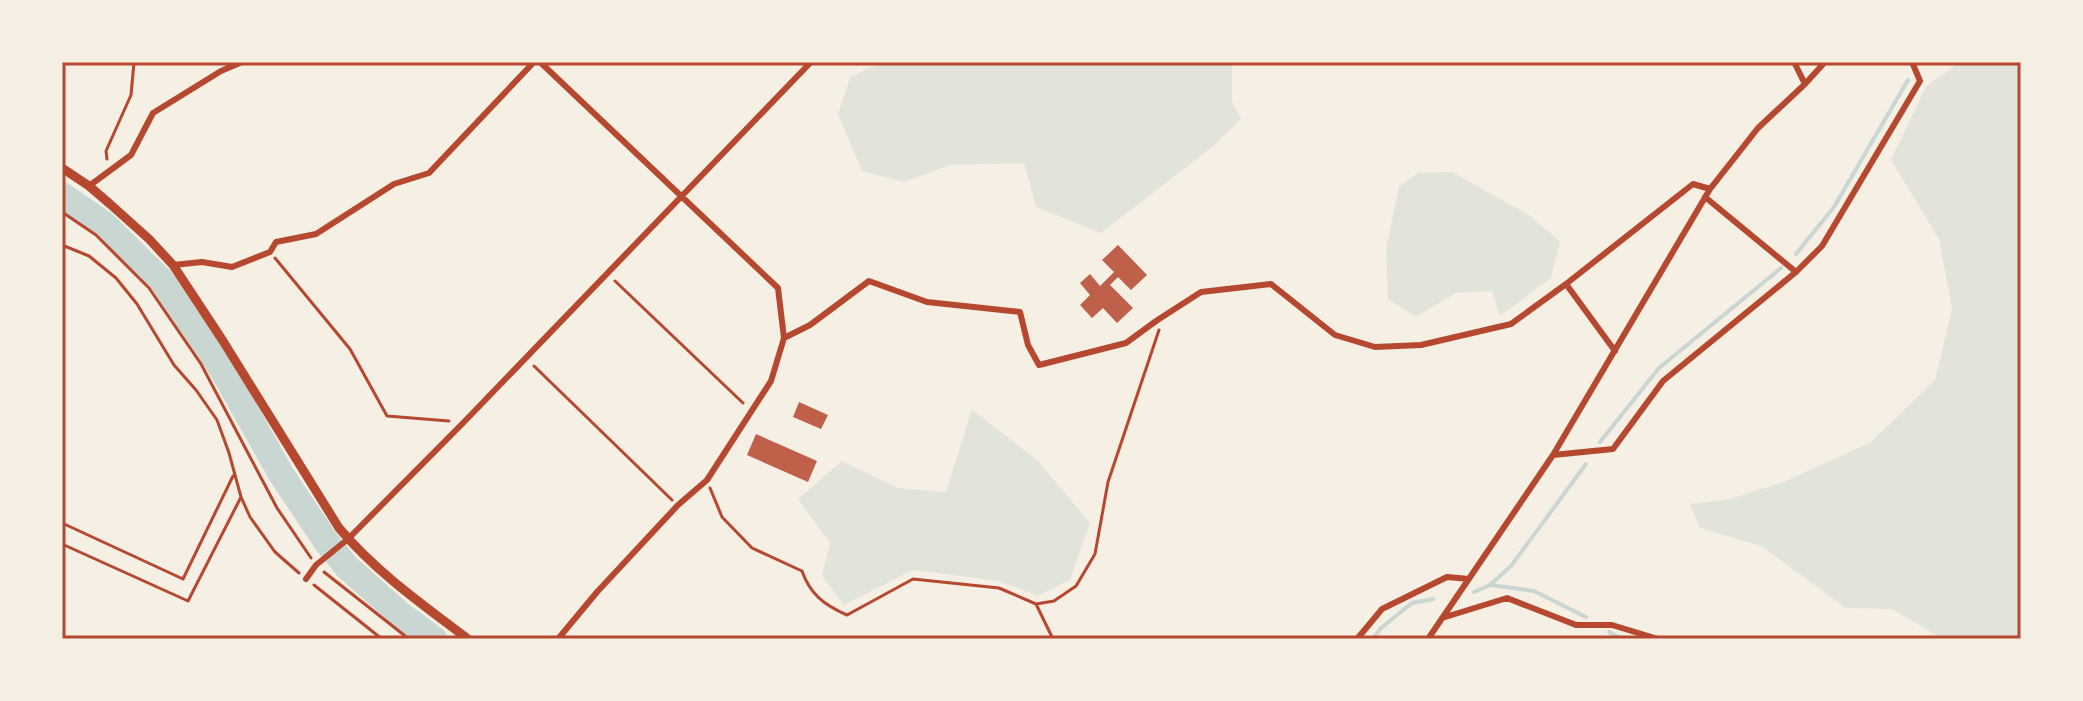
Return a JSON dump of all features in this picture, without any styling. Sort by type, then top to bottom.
[{"type":"main road","points":[[62,168],[89,186],[149,239],[173,265],[339,528],[359,552],[468,639]]},
{"type":"street","points":[[89,186],[131,155],[153,113],[221,71],[242,62]]},
{"type":"street","points":[[173,265],[202,262],[232,267],[270,252],[276,242],[316,234],[394,184],[429,173],[537,62],[778,288],[784,338],[771,381],[707,480],[678,505],[558,639]]},
{"type":"street","points":[[306,579],[316,565],[348,539],[464,422],[811,62]]},
{"type":"street","points":[[1794,62],[1805,84]]},
{"type":"street","points":[[1428,639],[1553,455],[1710,189],[1758,128],[1825,62]]},
{"type":"street","points":[[1553,455],[1613,449],[1663,381],[1796,272],[1822,246],[1920,81],[1912,62]]},
{"type":"street","points":[[784,338],[810,325],[869,281],[927,302],[1020,312],[1028,345],[1039,365],[1126,343],[1201,292],[1271,284],[1335,335],[1375,347],[1421,345],[1511,324],[1693,184],[1710,189]]},
{"type":"street","points":[[1705,197],[1796,272]]},
{"type":"street","points":[[1566,284],[1615,351]]},
{"type":"street","points":[[1357,639],[1382,609],[1447,577],[1469,579]]},
{"type":"street","points":[[1442,618],[1507,598],[1576,625],[1612,625],[1658,639]]},
{"type":"path","points":[[109,171],[106,151],[131,95],[134,62]]},
{"type":"path","points":[[62,212],[96,235],[149,288],[201,364],[277,508],[316,565],[409,639]]},
{"type":"path","points":[[62,245],[89,256],[116,278],[137,304],[174,365],[217,420],[241,497],[250,517],[275,552],[382,639]]},
{"type":"path","points":[[270,252],[350,349],[387,416],[464,422]]},
{"type":"path","points":[[607,273],[752,411]]},
{"type":"path","points":[[707,480],[722,517],[752,548],[802,571],[807,585],[828,607],[847,615],[913,579],[999,588],[1036,604],[1054,601],[1076,586],[1095,554],[1108,482],[1159,332],[1156,321]]},
{"type":"path","points":[[525,358],[678,505]]},
{"type":"path","points":[[62,523],[183,579],[234,473]]},
{"type":"path","points":[[62,544],[188,601],[241,497]]},
{"type":"path","points":[[1036,604],[1052,637],[1050,639]]},
{"type":"shaded area","points":[[877,62],[1232,62],[1232,101],[1241,119],[1212,147],[1101,233],[1036,207],[1024,163],[950,165],[904,182],[862,171],[838,114],[850,78]]},
{"type":"shaded area","points":[[1959,62],[2021,62],[2021,639],[1943,639],[1892,609],[1846,608],[1761,546],[1700,528],[1690,504],[1726,500],[1784,482],[1871,442],[1935,380],[1952,309],[1939,239],[1891,160],[1926,87]]},
{"type":"shaded area","points":[[1452,172],[1529,215],[1560,241],[1551,278],[1500,316],[1492,291],[1456,293],[1416,317],[1388,299],[1386,250],[1399,186],[1418,173]]},
{"type":"shaded area","points":[[972,409],[1038,461],[1090,523],[1070,580],[1038,596],[999,581],[913,570],[844,605],[822,576],[830,543],[798,499],[842,461],[898,488],[946,492]]},
{"type":"building","points":[[1118,245],[1147,275],[1131,290],[1118,277],[1110,285],[1133,308],[1117,323],[1103,308],[1092,318],[1080,305],[1090,295],[1080,283],[1090,274],[1100,286],[1114,272],[1102,260]]},
{"type":"building","points":[[799,402],[828,415],[821,429],[793,417]]},
{"type":"building","points":[[756,434],[817,461],[808,482],[747,455]]},
{"type":"waterway","points":[[1796,254],[1834,207],[1908,80]]},
{"type":"waterway","points":[[62,195],[104,224],[162,281],[223,371],[281,474],[325,540],[347,567],[400,614],[434,639]]},
{"type":"waterway","points":[[1600,442],[1659,368],[1781,268]]},
{"type":"waterway","points":[[1474,592],[1490,585],[1511,566],[1586,464]]},
{"type":"waterway","points":[[1491,585],[1534,591],[1586,617]]},
{"type":"waterway","points":[[1373,639],[1381,628],[1412,603],[1433,599]]},
{"type":"waterway","points":[[1609,632],[1622,639]]}]
